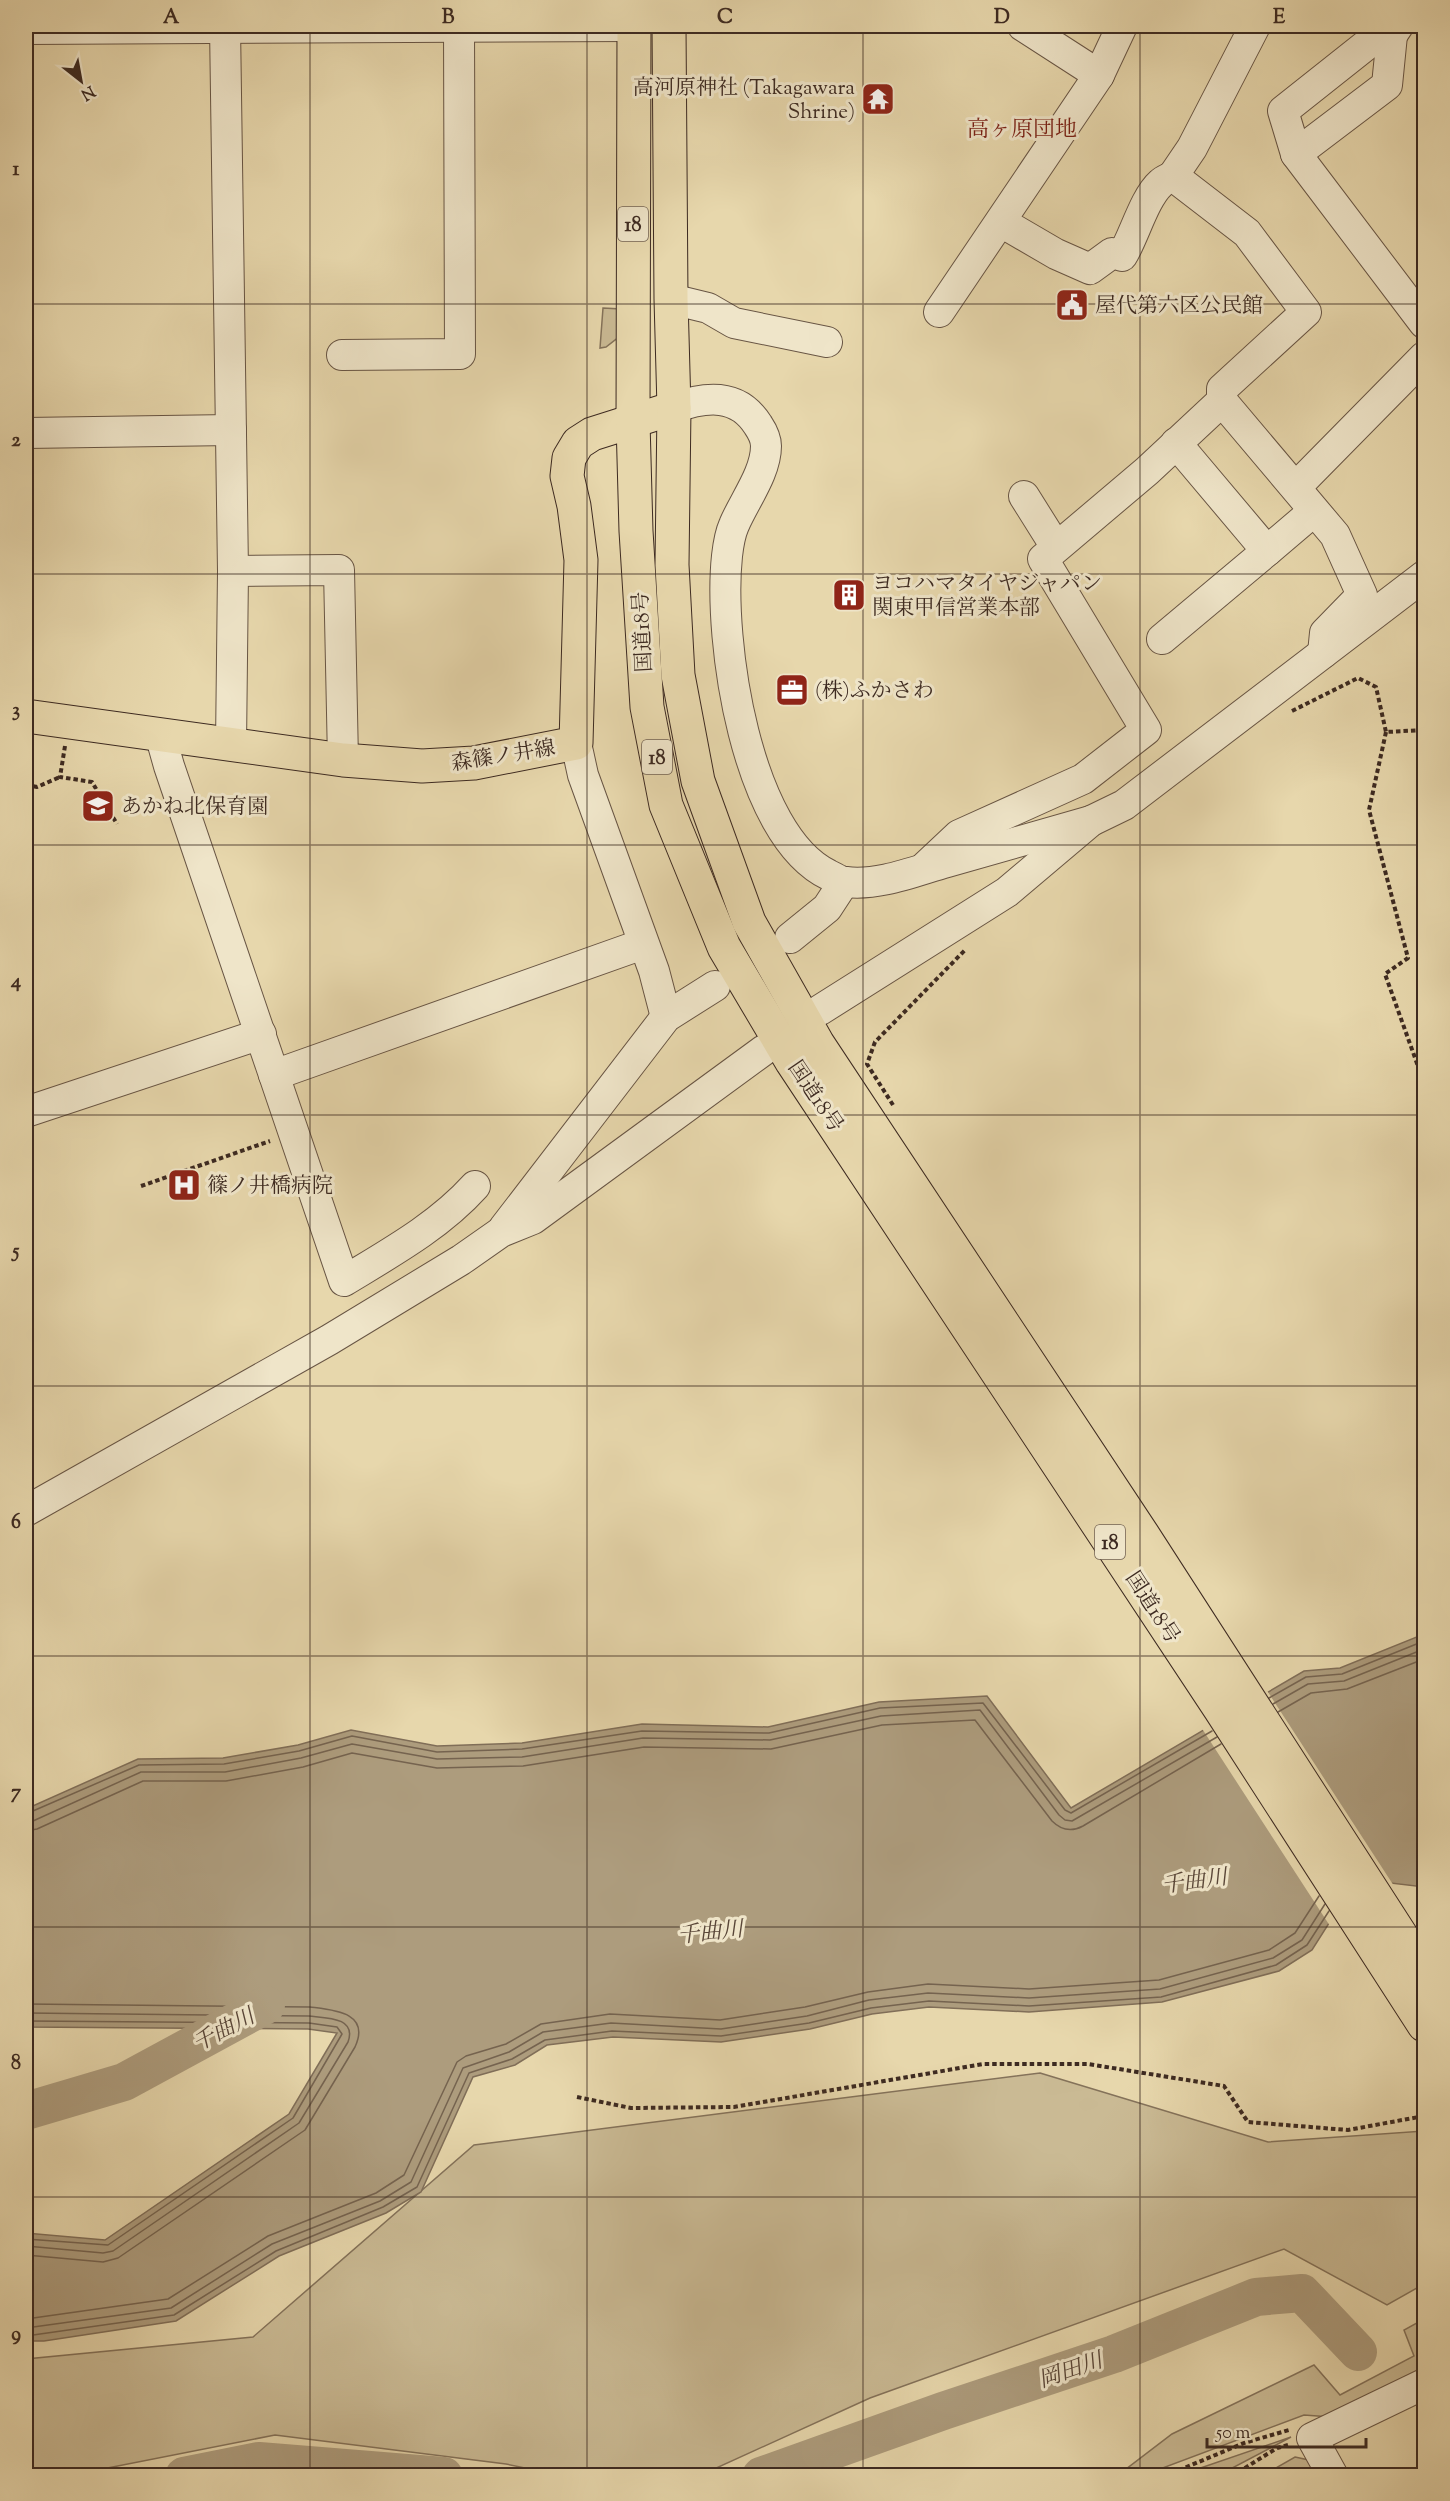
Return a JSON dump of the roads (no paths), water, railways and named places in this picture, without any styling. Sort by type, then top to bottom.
[{"type":"main road","name":"国道18号","points":[[633,28],[633,422],[636,531],[647,706],[666,805],[724,947],[1425,2025]]},
{"type":"main road","name":"国道18号","points":[[674,34],[671,299],[674,408],[672,565],[678,664],[698,781],[749,922],[791,1052],[1143,1535],[1425,1971]]},
{"type":"main road","name":"森篠ノ井線","points":[[26,716],[343,760],[422,766],[474,763],[576,744],[581,560],[574,506],[567,476],[569,458],[578,443],[592,434],[674,408]]},
{"type":"street","points":[[342,355],[460,354],[459,26]]},
{"type":"street","points":[[26,29],[459,26],[633,28]]},
{"type":"street","points":[[1023,26],[1099,75]]},
{"type":"street","points":[[939,312],[1099,75],[1122,26]]},
{"type":"street","points":[[1001,222],[1056,254],[1090,269],[1112,253],[1122,256],[1130,244],[1137,223],[1160,183],[1173,176],[1192,148],[1255,26]]},
{"type":"street","points":[[225,27],[233,571],[231,745]]},
{"type":"street","points":[[1296,154],[1387,86],[1392,29]]},
{"type":"street","points":[[1392,29],[1375,38],[1283,111],[1296,154],[1425,323]]},
{"type":"street","points":[[1173,176],[1247,233],[1306,312],[1222,389],[1222,401],[1335,535],[1362,595],[1325,633],[1323,653]]},
{"type":"street","points":[[671,299],[708,308],[734,323],[827,342]]},
{"type":"street","points":[[1296,487],[1425,357]]},
{"type":"street","points":[[674,408],[697,399],[720,399],[738,405],[753,417],[762,431],[766,446],[762,466],[732,528],[727,557],[727,644],[740,715],[761,784],[782,829],[797,851],[818,870],[844,882],[884,880],[1091,821],[1124,805],[1425,576]]},
{"type":"street","points":[[922,869],[959,835],[1083,779],[1146,730],[1043,559],[1147,471],[1222,401]]},
{"type":"street","points":[[26,433],[231,430]]},
{"type":"street","points":[[1176,442],[1267,551]]},
{"type":"street","points":[[1024,496],[1056,547]]},
{"type":"street","points":[[1162,639],[1314,511]]},
{"type":"street","points":[[233,571],[339,570],[343,760]]},
{"type":"street","points":[[160,734],[168,766],[344,1281],[434,1224],[457,1207],[475,1186]]},
{"type":"street","points":[[576,744],[591,797],[644,944],[666,1017]]},
{"type":"street","points":[[819,1010],[1007,892],[1091,821]]},
{"type":"street","points":[[790,938],[827,908],[844,882]]},
{"type":"street","points":[[274,1075],[644,944]]},
{"type":"street","points":[[501,1233],[666,1017],[715,986]]},
{"type":"street","points":[[26,1112],[261,1034]]},
{"type":"street","points":[[26,1511],[329,1340],[501,1233],[533,1219],[791,1052]]},
{"type":"street","points":[[1333,2475],[1312,2438],[1425,2384]]},
{"type":"water","points":[[1424,1634],[1424,1887],[1357,1879],[1312,1950],[1279,1971],[1162,2002],[1029,2012],[929,2007],[872,2014],[810,2029],[721,2042],[613,2037],[547,2045],[515,2065],[473,2077],[421,2192],[386,2213],[279,2256],[176,2321],[44,2341],[26,2341],[26,2233],[105,2240],[289,2114],[337,2033],[308,2029],[26,2027],[26,1809],[138,1759],[223,1758],[298,1745],[351,1730],[437,1746],[522,1743],[642,1724],[768,1727],[879,1702],[987,1696],[1071,1808],[1304,1671],[1340,1668]]},
{"type":"waterway","name":"千曲川","points":[[26,2111],[124,2082],[266,2005]]},
{"type":"waterway","name":"岡田川","points":[[761,2476],[943,2411],[1114,2354],[1256,2297],[1302,2293],[1358,2352]]},
{"type":"waterway","name":"岡田川","points":[[184,2476],[259,2461],[444,2476]]},
{"type":"place","name":"高河原神社 (Takagawara Shrine)","points":[[878,99]]},
{"type":"place","name":"屋代第六区公民館","points":[[1072,305]]},
{"type":"place","name":"ヨコハマタイヤジャパン 関東甲信営業本部","points":[[849,595]]},
{"type":"place","name":"(株)ふかさわ","points":[[792,690]]},
{"type":"place","name":"あかね北保育園","points":[[98,806]]},
{"type":"place","name":"篠ノ井橋病院","points":[[184,1185]]},
{"type":"district","name":"高ヶ原団地","points":[[1022,128]]}]
